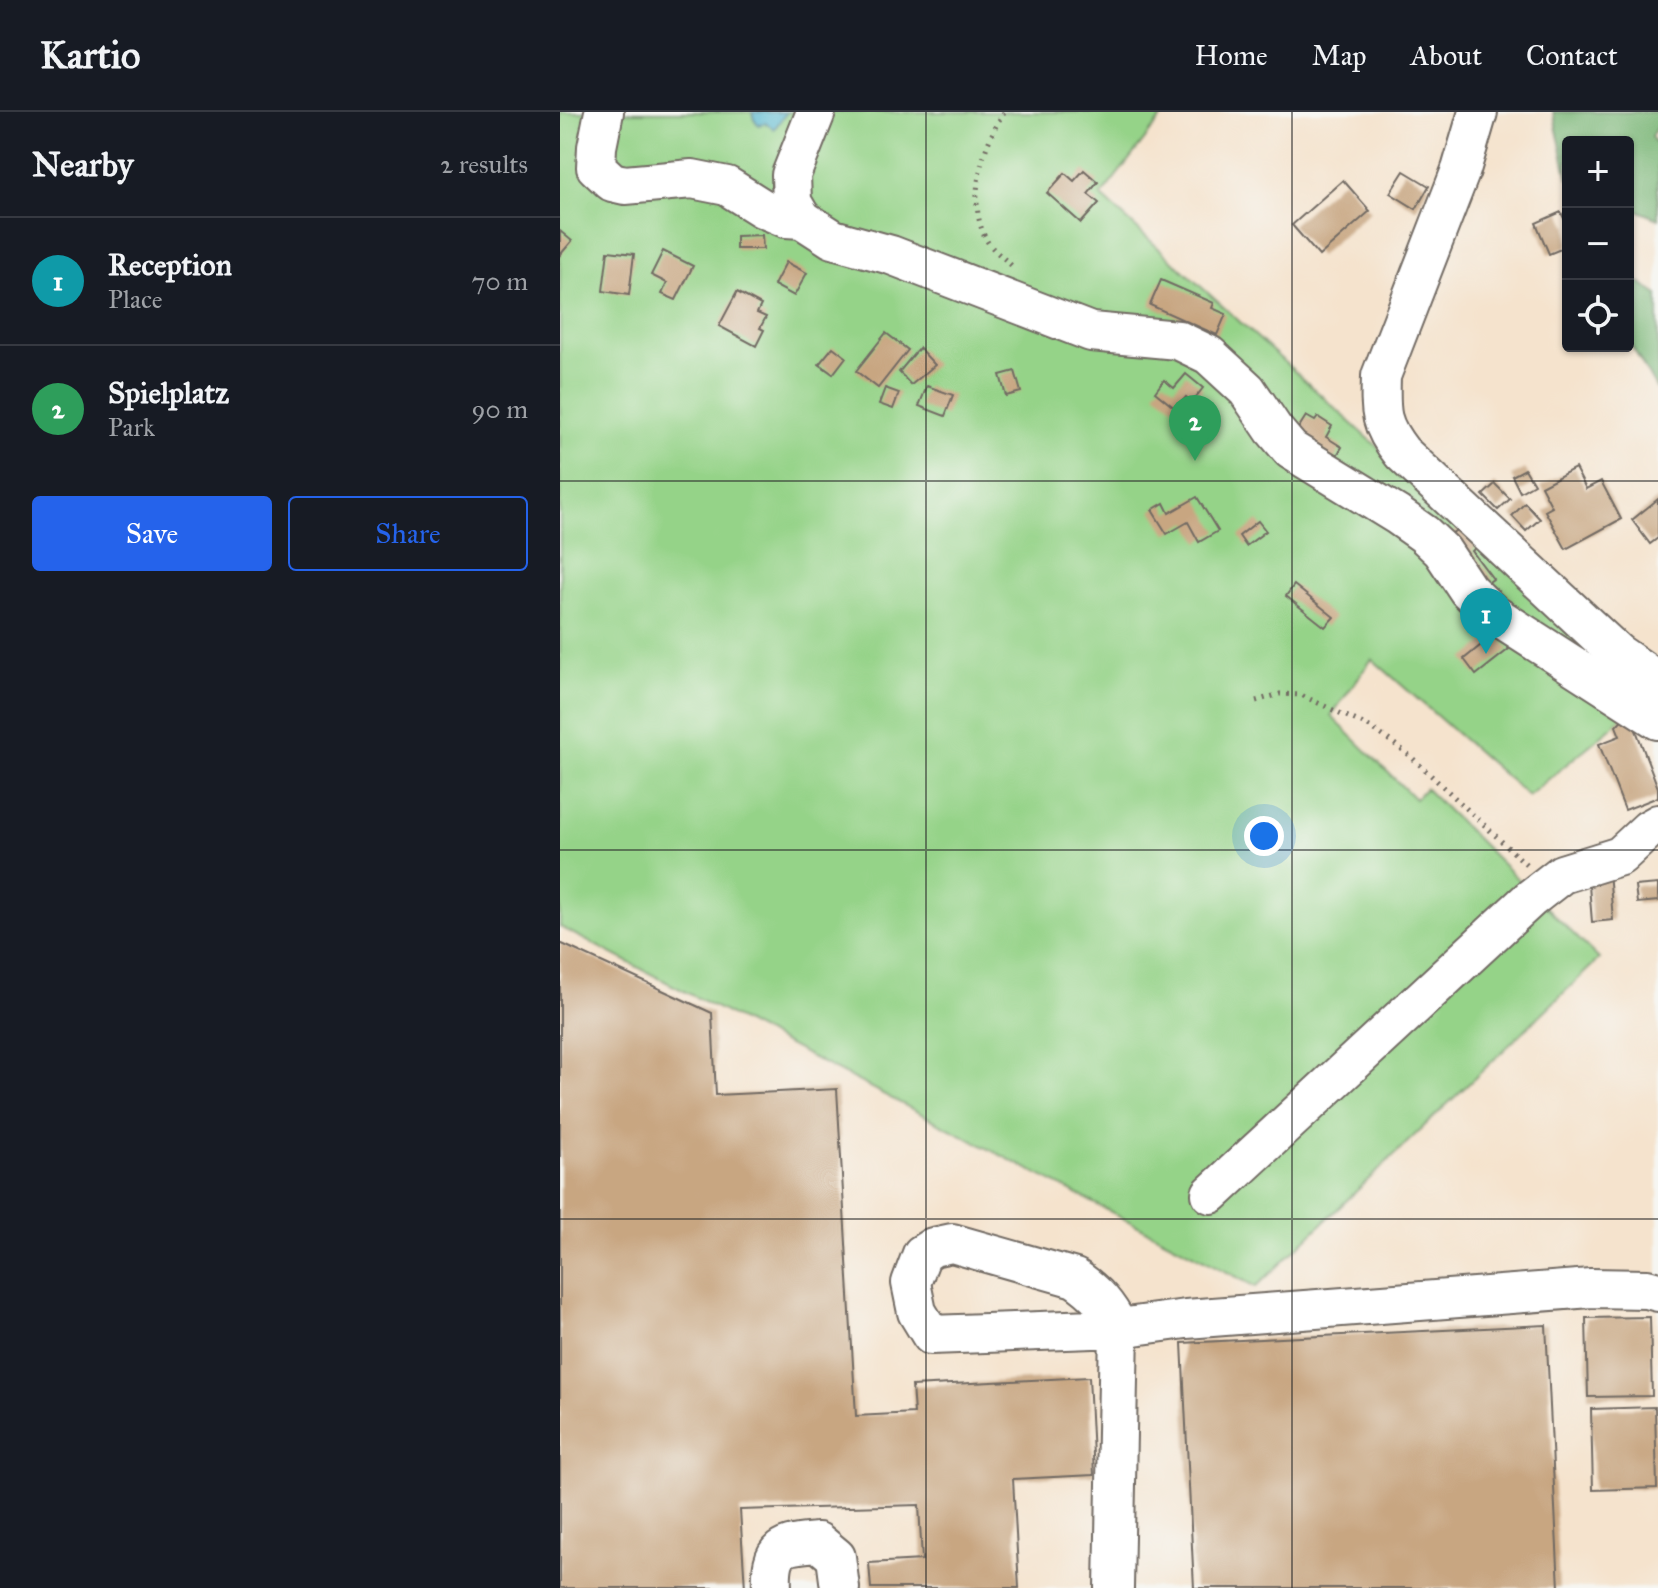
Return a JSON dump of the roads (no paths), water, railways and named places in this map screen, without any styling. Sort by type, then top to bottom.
[{"type":"lane","points":[[604,112],[596,167],[612,182],[625,185],[710,180],[727,186],[762,208],[786,218],[802,219]]},
{"type":"lane","points":[[816,112],[794,161],[792,202],[802,219],[821,234],[891,255],[1091,332],[1154,336],[1194,346],[1209,355],[1247,390],[1291,450],[1424,534],[1442,551],[1468,590],[1493,614],[1658,720]]},
{"type":"lane","points":[[1478,112],[1461,170],[1381,376],[1380,412],[1389,437],[1402,453],[1617,653],[1658,681]]},
{"type":"lane","points":[[1211,1194],[1548,885],[1577,867],[1620,856],[1658,824]]},
{"type":"lane","points":[[1114,1588],[1119,1328],[1108,1306],[1075,1278],[952,1243],[933,1247],[922,1254],[911,1283],[917,1312],[931,1335],[1119,1328],[1186,1319],[1591,1288],[1658,1292]]},
{"type":"lane","points":[[772,1588],[772,1565],[778,1553],[786,1545],[818,1542],[836,1557],[840,1588]]},
{"type":"water","points":[[752,112],[787,112],[774,129],[766,123],[759,125]]},
{"type":"place","name":"Spielplatz","points":[[1195,461]]},
{"type":"place","name":"Reception","points":[[1486,654]]}]
